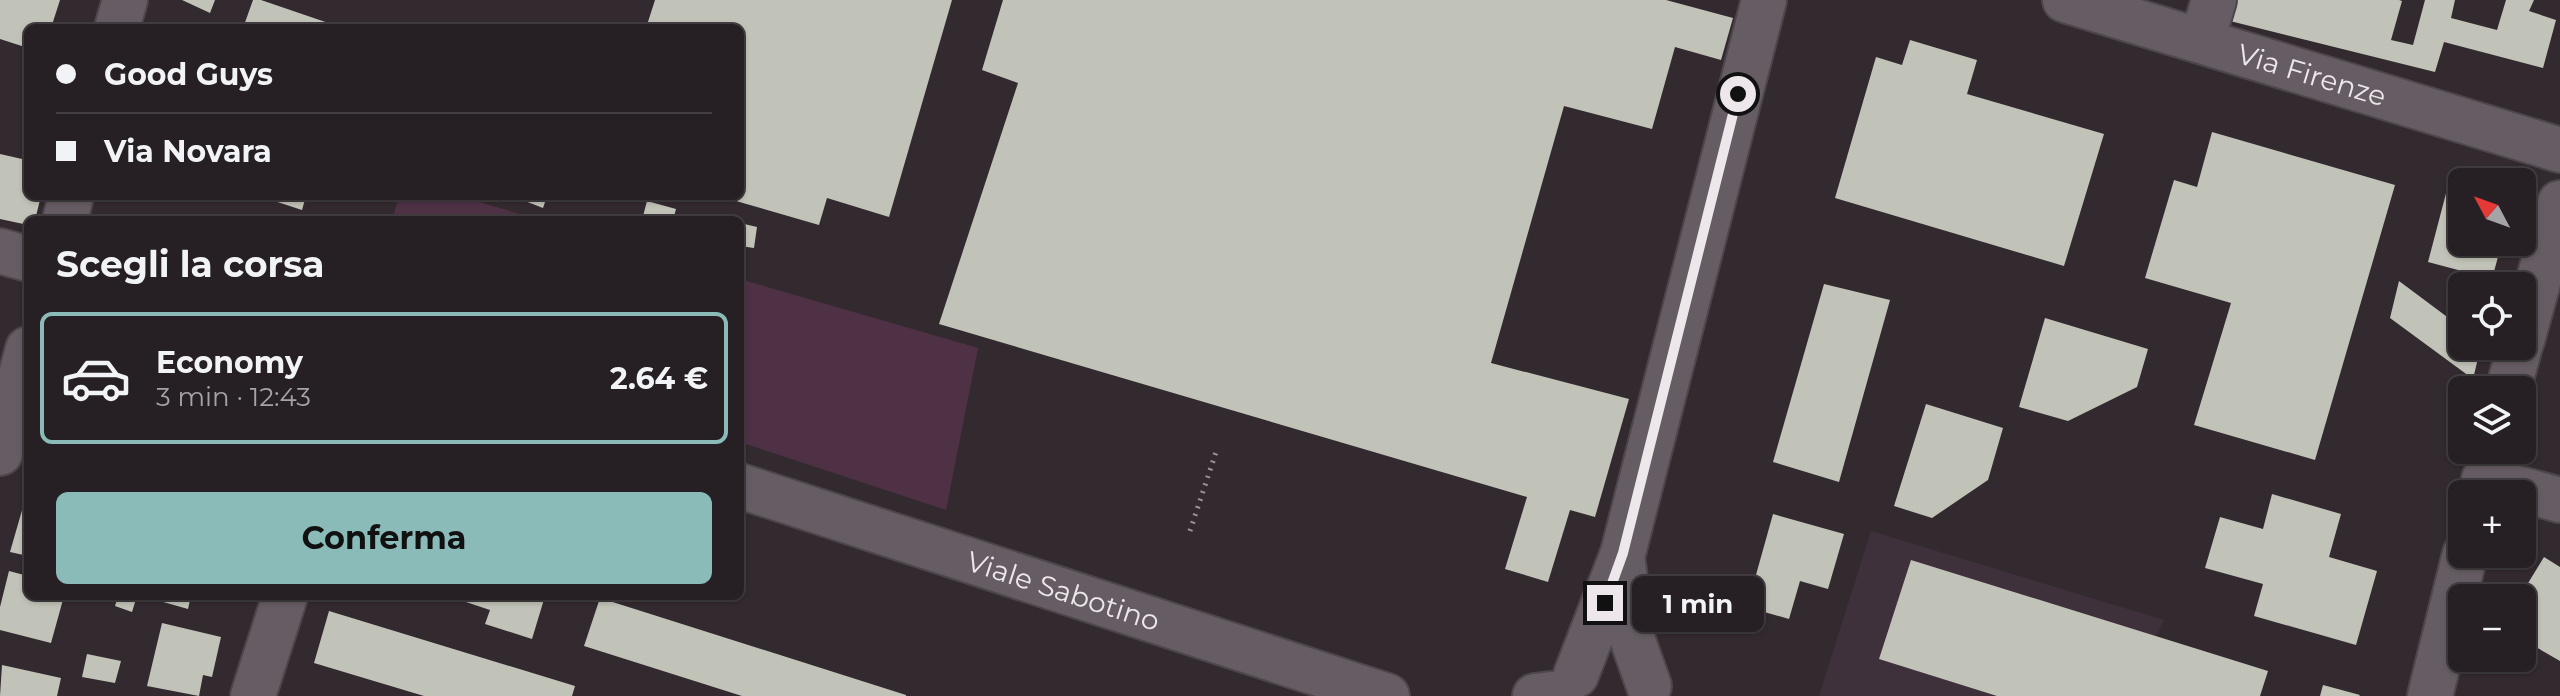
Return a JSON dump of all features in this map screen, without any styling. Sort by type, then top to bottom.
[{"type":"street","points":[[118,24],[125,0]]},
{"type":"street","points":[[1553,690],[1623,553],[1764,0]]},
{"type":"street","name":"Via Firenze","points":[[2065,0],[2208,20],[2560,150]]},
{"type":"street","points":[[2536,290],[2560,203]]},
{"type":"street","points":[[0,251],[24,258]]},
{"type":"street","points":[[0,453],[24,364]]},
{"type":"street","points":[[2485,474],[2560,500]]},
{"type":"street","name":"Viale Sabotino","points":[[744,487],[1387,696]]},
{"type":"street","points":[[1623,553],[1633,641],[1653,691]]},
{"type":"street","points":[[2430,696],[2462,568]]},
{"type":"street","points":[[253,696],[284,600]]},
{"type":"street","points":[[1553,690],[1595,668],[1614,669],[1633,675],[1653,691]]},
{"type":"path","points":[[1190,531],[1216,452]]},
{"type":"shaded area","points":[[398,200],[472,200],[526,216],[393,216]]},
{"type":"shaded area","points":[[744,280],[978,348],[946,510],[744,443]]},
{"type":"shaded area","points":[[1871,531],[2164,620],[2137,696],[1819,696]]},
{"type":"building","points":[[0,0],[60,0],[52,24],[24,24],[24,47],[0,39]]},
{"type":"building","points":[[182,0],[215,0],[210,13]]},
{"type":"building","points":[[253,0],[261,0],[331,24],[244,24]]},
{"type":"building","points":[[655,0],[952,0],[889,217],[827,198],[819,225],[732,200],[744,200],[744,24],[647,24]]},
{"type":"building","points":[[1003,0],[1666,0],[1733,18],[1721,60],[1675,47],[1652,129],[1564,106],[1491,363],[1629,399],[1595,517],[1570,510],[1548,582],[1505,569],[1527,497],[939,324],[1018,83],[982,70]]},
{"type":"building","points":[[2228,0],[2399,0],[2402,1],[2391,40],[2413,45],[2425,0],[2455,0],[2451,18],[2497,30],[2506,0],[2534,0],[2529,11],[2556,20],[2543,68],[2444,42],[2435,72],[2222,19]]},
{"type":"building","points":[[1910,40],[1977,60],[1967,94],[2104,134],[2064,266],[1835,198],[1876,57],[1902,65]]},
{"type":"building","points":[[2212,132],[2395,185],[2315,460],[2194,425],[2231,303],[2145,278],[2174,180],[2197,187]]},
{"type":"building","points":[[24,150],[24,200],[40,200],[36,216],[24,216],[24,224],[0,219],[0,154],[22,159]]},
{"type":"building","points":[[2448,186],[2448,256],[2498,256],[2494,272],[2466,272],[2428,262]]},
{"type":"building","points":[[271,200],[305,200],[302,210]]},
{"type":"building","points":[[522,200],[546,200],[543,208]]},
{"type":"building","points":[[647,201],[676,209],[674,216],[643,216]]},
{"type":"building","points":[[744,224],[757,227],[754,248],[744,247]]},
{"type":"building","points":[[2399,281],[2448,318],[2448,360],[2478,360],[2474,376],[2469,376],[2390,318]]},
{"type":"building","points":[[1824,284],[1890,300],[1839,482],[1773,462]]},
{"type":"building","points":[[2045,318],[2148,349],[2137,387],[2068,421],[2019,407]]},
{"type":"building","points":[[1926,404],[2003,428],[1988,480],[1932,518],[1894,506]]},
{"type":"building","points":[[2272,494],[2341,514],[2329,557],[2377,571],[2356,645],[2254,616],[2263,584],[2205,568],[2220,517],[2263,529]]},
{"type":"building","points":[[24,503],[24,555],[10,552]]},
{"type":"building","points":[[1773,514],[1844,534],[1828,589],[1800,581],[1789,619],[1747,607]]},
{"type":"building","points":[[2544,557],[2560,567],[2560,661],[2536,647],[2536,584],[2528,584]]},
{"type":"building","points":[[1911,560],[2268,671],[2260,696],[1997,696],[1879,659]]},
{"type":"building","points":[[9,571],[24,575],[24,600],[63,600],[51,643],[0,630],[0,607]]},
{"type":"building","points":[[117,600],[136,600],[132,612],[115,606]]},
{"type":"building","points":[[156,600],[190,600],[188,609]]},
{"type":"building","points":[[460,600],[544,600],[532,639],[485,624],[490,610]]},
{"type":"building","points":[[599,600],[606,600],[906,696],[742,696],[584,646]]},
{"type":"building","points":[[329,611],[575,686],[572,696],[424,696],[314,663]]},
{"type":"building","points":[[162,623],[221,637],[212,677],[203,675],[199,696],[147,686]]},
{"type":"building","points":[[87,654],[121,661],[115,683],[82,677]]},
{"type":"building","points":[[2,665],[61,678],[57,696],[0,696]]},
{"type":"building","points":[[2323,685],[2360,695],[2320,696]]},
{"type":"route","points":[[1605,603],[1623,553],[1738,94]]}]
